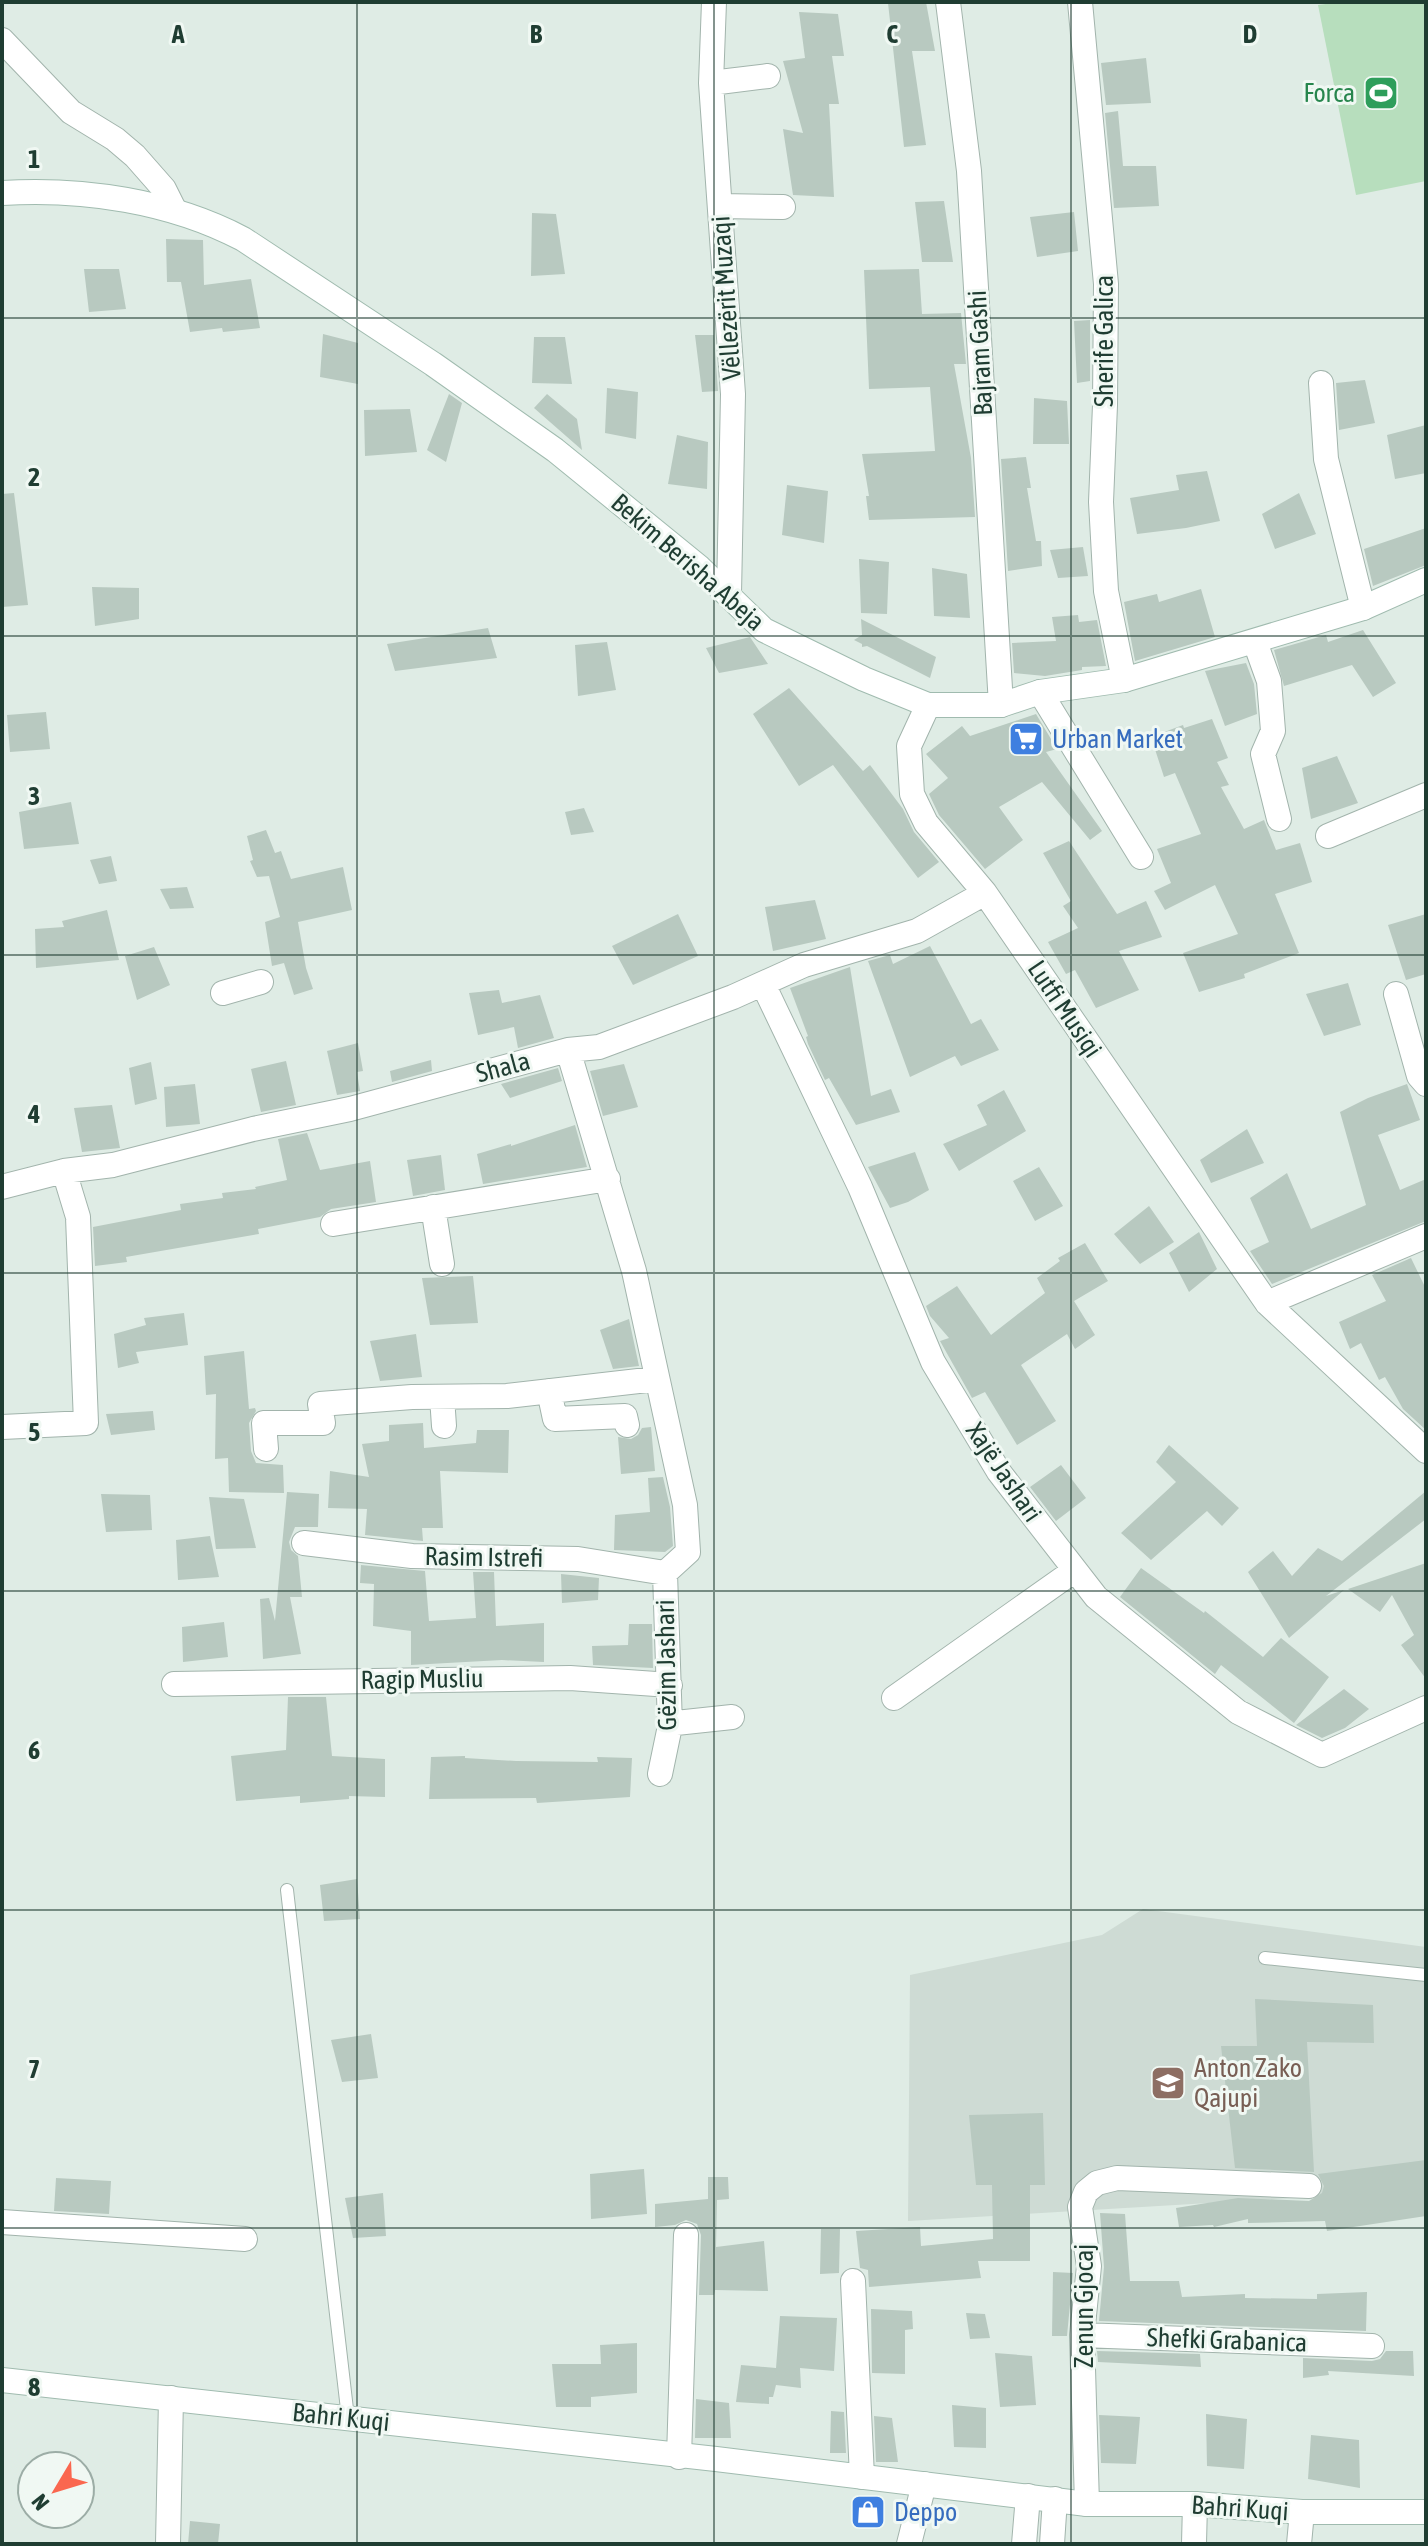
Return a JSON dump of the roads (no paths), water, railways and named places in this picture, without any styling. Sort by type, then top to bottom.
[{"type":"street","name":"Vëllezërit Muzaqi","points":[[714,2],[711,83],[733,394],[729,594]]},
{"type":"street","name":"Bajram Gashi","points":[[948,2],[969,171],[1001,705]]},
{"type":"street","name":"Sherife Galica","points":[[1080,2],[1106,284],[1101,502],[1104,561],[1106,591],[1124,680]]},
{"type":"street","points":[[2,40],[71,112],[115,139],[135,156],[164,189],[175,211]]},
{"type":"street","points":[[711,83],[768,76]]},
{"type":"street","name":"Bekim Berisha Abeja","points":[[2,193],[81,194],[175,211],[212,223],[243,239],[433,364],[555,450],[699,567],[764,630],[864,679],[928,705],[1001,705],[1040,692],[1124,680],[1363,608],[1426,580]]},
{"type":"street","points":[[720,206],[783,207]]},
{"type":"street","points":[[1321,383],[1326,459],[1363,608]]},
{"type":"street","points":[[1255,642],[1269,681],[1273,731],[1263,754],[1279,819]]},
{"type":"street","points":[[1040,692],[1141,857]]},
{"type":"street","name":"Lutfi Musiqi","points":[[928,705],[909,746],[912,794],[926,823],[985,893],[1267,1303],[1426,1451]]},
{"type":"street","points":[[1328,836],[1426,795]]},
{"type":"street","name":"Shala","points":[[2,1187],[64,1171],[113,1165],[253,1129],[350,1109],[568,1050],[599,1047],[763,984],[804,965],[917,931],[985,893]]},
{"type":"street","points":[[223,993],[261,982]]},
{"type":"street","name":"Xajë Jashari","points":[[763,984],[860,1187],[933,1362],[999,1472],[1096,1597],[1238,1712],[1322,1755],[1426,1708]]},
{"type":"street","points":[[1396,994],[1422,1080]]},
{"type":"street","name":"Gëzim Jashari","points":[[568,1050],[634,1271],[685,1505],[688,1552],[665,1573],[670,1726],[660,1774]]},
{"type":"street","points":[[2,1427],[86,1423],[78,1217],[64,1171]]},
{"type":"street","points":[[333,1224],[608,1179]]},
{"type":"street","points":[[433,1207],[442,1264]]},
{"type":"street","points":[[1267,1303],[1426,1236]]},
{"type":"street","points":[[266,1449],[264,1423],[323,1423],[320,1404],[507,1396],[656,1379]]},
{"type":"street","points":[[549,1391],[555,1419],[625,1416],[627,1425]]},
{"type":"street","points":[[442,1397],[444,1426]]},
{"type":"street","name":"Rasim Istrefi","points":[[304,1543],[412,1556],[578,1559],[665,1573]]},
{"type":"street","points":[[894,1698],[1075,1570]]},
{"type":"street","name":"Ragip Musliu","points":[[174,1684],[570,1678],[670,1685]]},
{"type":"street","points":[[670,1726],[732,1717]]},
{"type":"street","name":"Zenun Gjocaj","points":[[1087,2504],[1082,2335],[1089,2266],[1080,2207],[1086,2192],[1097,2183],[1117,2178],[1309,2186]]},
{"type":"street","points":[[2,2222],[245,2239]]},
{"type":"street","points":[[679,2457],[686,2235]]},
{"type":"street","points":[[853,2281],[862,2477]]},
{"type":"street","name":"Shefki Grabanica","points":[[1082,2335],[1372,2346]]},
{"type":"street","name":"Bahri Kuqi","points":[[2,2380],[1087,2504],[1195,2504],[1302,2512],[1426,2512]]},
{"type":"street","points":[[168,2544],[171,2398]]},
{"type":"street","points":[[909,2544],[924,2484]]},
{"type":"street","points":[[1024,2544],[1028,2496]]},
{"type":"street","points":[[1052,2544],[1055,2499]]},
{"type":"street","points":[[1194,2544],[1195,2504]]},
{"type":"street","points":[[1299,2544],[1302,2512]]},
{"type":"lane","points":[[287,1890],[348,2418]]},
{"type":"lane","points":[[1265,1958],[1426,1975]]},
{"type":"place","name":"Forca","points":[[1381,93]]},
{"type":"place","name":"Urban Market","points":[[1026,739]]},
{"type":"place","name":"Anton Zako Qajupi","points":[[1168,2083]]},
{"type":"place","name":"Deppo","points":[[868,2512]]}]
